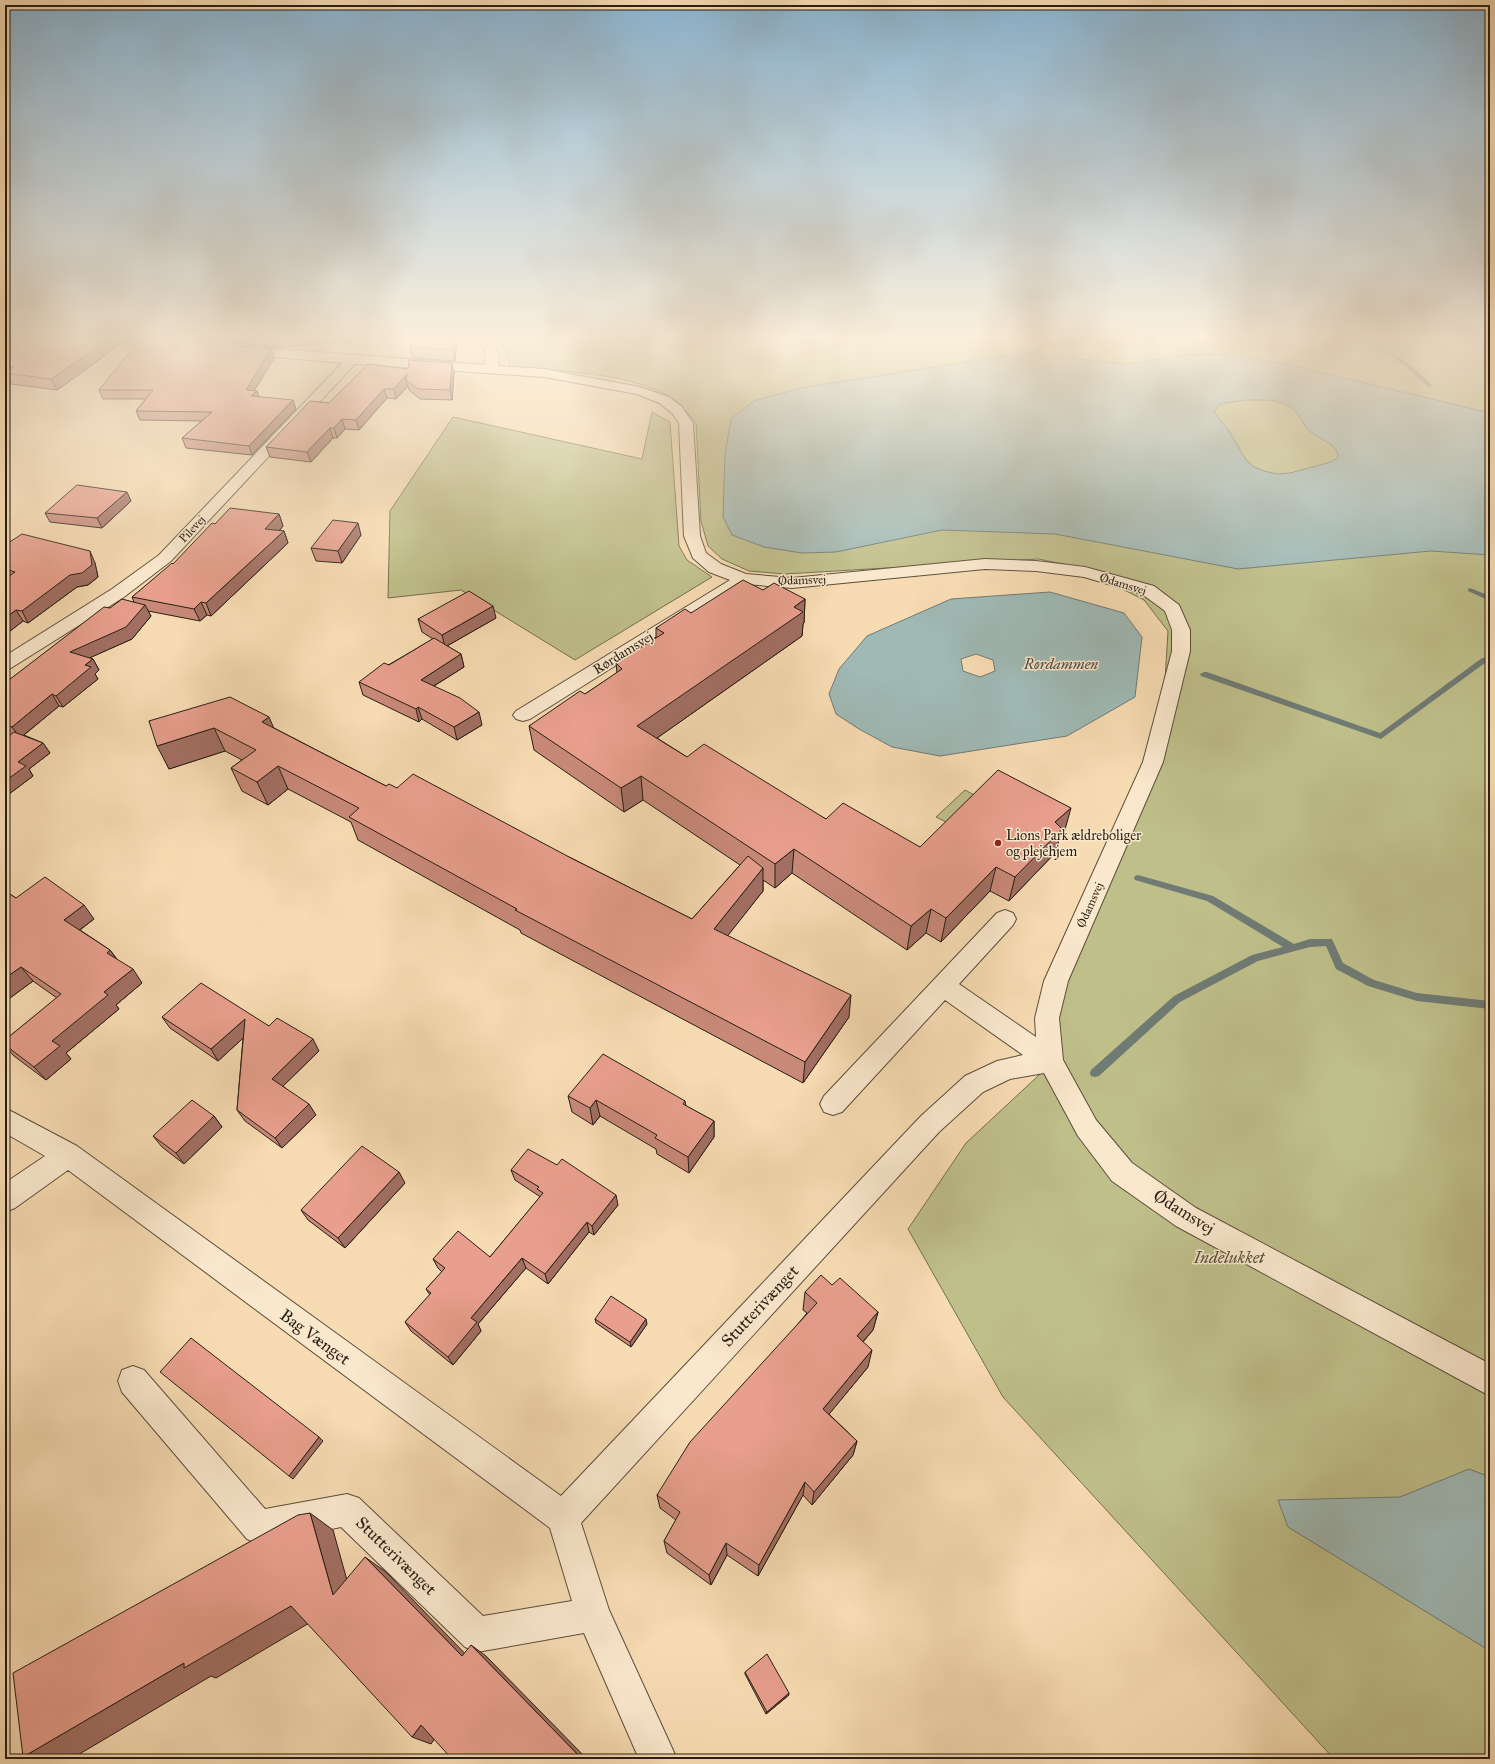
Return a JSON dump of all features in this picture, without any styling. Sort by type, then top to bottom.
[{"type":"street","name":"Pilevej","points":[[5,664],[118,593],[165,558],[298,417]]},
{"type":"street","name":"Ødamsvej","points":[[683,417],[686,423],[692,536],[699,555],[715,568],[743,579],[792,583],[985,564],[1036,566],[1085,572],[1148,590],[1173,609],[1181,630],[1181,651],[1153,762],[1056,981],[1047,1018],[1051,1061],[1087,1128],[1122,1172],[1186,1217],[1490,1380]]},
{"type":"street","name":"Rørdamsvej","points":[[524,715],[743,579]]},
{"type":"street","points":[[833,1104],[1005,919]]},
{"type":"street","name":"Ødamsvej","points":[[943,986],[1051,1061]]},
{"type":"street","name":"Stutterivænget","points":[[563,1518],[930,1124],[974,1084],[1006,1069],[1051,1061]]},
{"type":"street","name":"Bag Vænget","points":[[5,1120],[68,1155],[563,1518]]},
{"type":"street","points":[[5,1199],[68,1155]]},
{"type":"street","name":"Stutterivænget","points":[[133,1380],[259,1527],[347,1510],[477,1634],[593,1614]]},
{"type":"street","points":[[563,1518],[593,1614],[658,1759]]},
{"type":"green space","points":[[453,417],[642,459],[651,417],[662,417],[670,422],[679,546],[687,560],[712,577],[575,660],[461,590],[388,598],[390,511]]},
{"type":"green space","name":"Indelukket","points":[[691,417],[1490,417],[1490,1759],[1334,1759],[1003,1397],[908,1229],[966,1143],[1052,1063],[1047,1018],[1161,746],[1168,631],[1144,600],[1079,567],[1038,559],[785,574],[749,571],[722,559],[708,546],[701,521],[696,423]]},
{"type":"green space","points":[[965,790],[976,796],[948,823],[936,817]]},
{"type":"water","points":[[733,417],[1218,417],[1229,431],[1246,460],[1254,467],[1277,474],[1290,473],[1331,462],[1338,457],[1335,449],[1312,433],[1304,425],[1300,417],[1490,417],[1490,555],[1431,551],[1238,569],[1055,534],[942,530],[836,552],[802,553],[764,547],[732,535],[723,517],[725,454],[731,419]]},
{"type":"water","name":"Rørdammen","points":[[1050,592],[1124,613],[1142,637],[1135,697],[1067,736],[940,756],[892,747],[859,729],[836,714],[829,694],[839,669],[867,636],[951,599]],"holes":[[[976,654],[993,660],[995,671],[980,677],[963,671],[961,659]]]},
{"type":"water","points":[[1469,1469],[1490,1477],[1490,1651],[1288,1527],[1278,1500],[1400,1497]]},
{"type":"building","points":[[206,417],[276,417],[249,446],[182,438]]},
{"type":"building","points":[[294,417],[358,417],[356,420],[342,419],[334,428],[330,428],[307,452],[266,447]]},
{"type":"building","points":[[77,485],[127,492],[97,518],[45,513]]},
{"type":"building","points":[[230,508],[279,514],[265,529],[284,531],[206,603],[201,602],[194,609],[132,597],[172,563],[173,564],[212,523],[215,524]]},
{"type":"building","points":[[333,520],[358,523],[338,551],[311,548]]},
{"type":"building","points":[[22,534],[90,551],[92,565],[82,573],[70,575],[22,611],[16,610],[5,618],[5,579],[15,572],[5,569],[5,545]]},
{"type":"building","points":[[743,580],[763,590],[774,583],[805,599],[794,607],[803,612],[637,726],[687,757],[704,744],[826,819],[843,803],[920,847],[998,770],[1071,808],[1055,822],[1062,829],[1015,877],[996,867],[946,918],[931,909],[911,926],[794,849],[775,864],[641,776],[621,788],[529,726],[580,691],[585,694],[622,669],[616,663],[664,633],[656,628],[685,609],[691,613]]},
{"type":"building","points":[[469,591],[493,606],[442,635],[418,619]]},
{"type":"building","points":[[122,599],[145,605],[126,627],[70,652],[93,659],[85,665],[91,667],[56,696],[52,694],[12,727],[5,725],[5,683],[104,607],[110,608]]},
{"type":"building","points":[[434,638],[461,654],[421,680],[460,698],[479,712],[454,727],[418,707],[416,709],[359,682],[384,663],[389,665]]},
{"type":"building","points":[[230,697],[269,717],[262,722],[386,786],[389,784],[397,788],[413,774],[571,858],[692,919],[748,856],[763,868],[714,929],[851,995],[805,1062],[515,910],[517,909],[349,817],[359,808],[278,766],[257,782],[231,768],[256,750],[214,728],[157,746],[149,721]]},
{"type":"building","points":[[14,732],[43,743],[18,762],[26,766],[5,781],[5,739]]},
{"type":"building","points":[[45,877],[84,905],[64,920],[110,950],[107,953],[133,969],[104,992],[108,995],[52,1041],[60,1046],[34,1067],[5,1045],[5,1040],[61,994],[21,967],[5,978],[5,891],[16,898]]},
{"type":"building","points":[[201,983],[269,1026],[277,1018],[313,1039],[272,1079],[309,1104],[275,1138],[237,1110],[245,1019],[211,1049],[162,1017]]},
{"type":"building","points":[[603,1054],[685,1101],[683,1104],[714,1121],[688,1157],[655,1138],[657,1135],[596,1100],[590,1108],[568,1096]]},
{"type":"building","points":[[192,1100],[214,1116],[176,1153],[153,1136]]},
{"type":"building","points":[[362,1146],[399,1172],[338,1238],[301,1210]]},
{"type":"building","points":[[528,1149],[557,1165],[562,1159],[616,1195],[592,1226],[587,1222],[545,1274],[522,1258],[471,1318],[477,1322],[448,1357],[405,1322],[431,1293],[426,1289],[445,1268],[433,1259],[458,1231],[490,1257],[543,1193],[537,1189],[539,1187],[511,1170]]},
{"type":"building","points":[[821,1275],[832,1285],[840,1278],[878,1312],[857,1336],[872,1350],[823,1409],[857,1441],[814,1492],[805,1482],[759,1565],[726,1543],[709,1575],[664,1541],[680,1512],[657,1495],[690,1442],[817,1303],[805,1292]]},
{"type":"building","points":[[611,1296],[646,1319],[630,1342],[595,1319]]},
{"type":"building","points":[[191,1338],[319,1437],[289,1476],[160,1372]]},
{"type":"building","points":[[310,1513],[333,1595],[365,1557],[462,1656],[471,1645],[582,1759],[452,1759],[421,1725],[412,1737],[291,1606],[184,1668],[184,1663],[23,1757],[13,1673],[298,1515]]},
{"type":"building","points":[[767,1654],[789,1693],[767,1712],[745,1672]]},
{"type":"waterway","points":[[1470,590],[1490,599]]},
{"type":"waterway","points":[[1204,674],[1381,736],[1485,660]]},
{"type":"waterway","points":[[1138,878],[1210,898],[1293,948]]},
{"type":"waterway","points":[[1293,948],[1310,943],[1329,942],[1339,966],[1371,983],[1417,997],[1490,1005]]},
{"type":"waterway","points":[[1095,1073],[1177,999],[1255,958],[1293,948]]},
{"type":"place","name":"Lions Park ældreboliger og plejehjem","points":[[998,843]]}]
